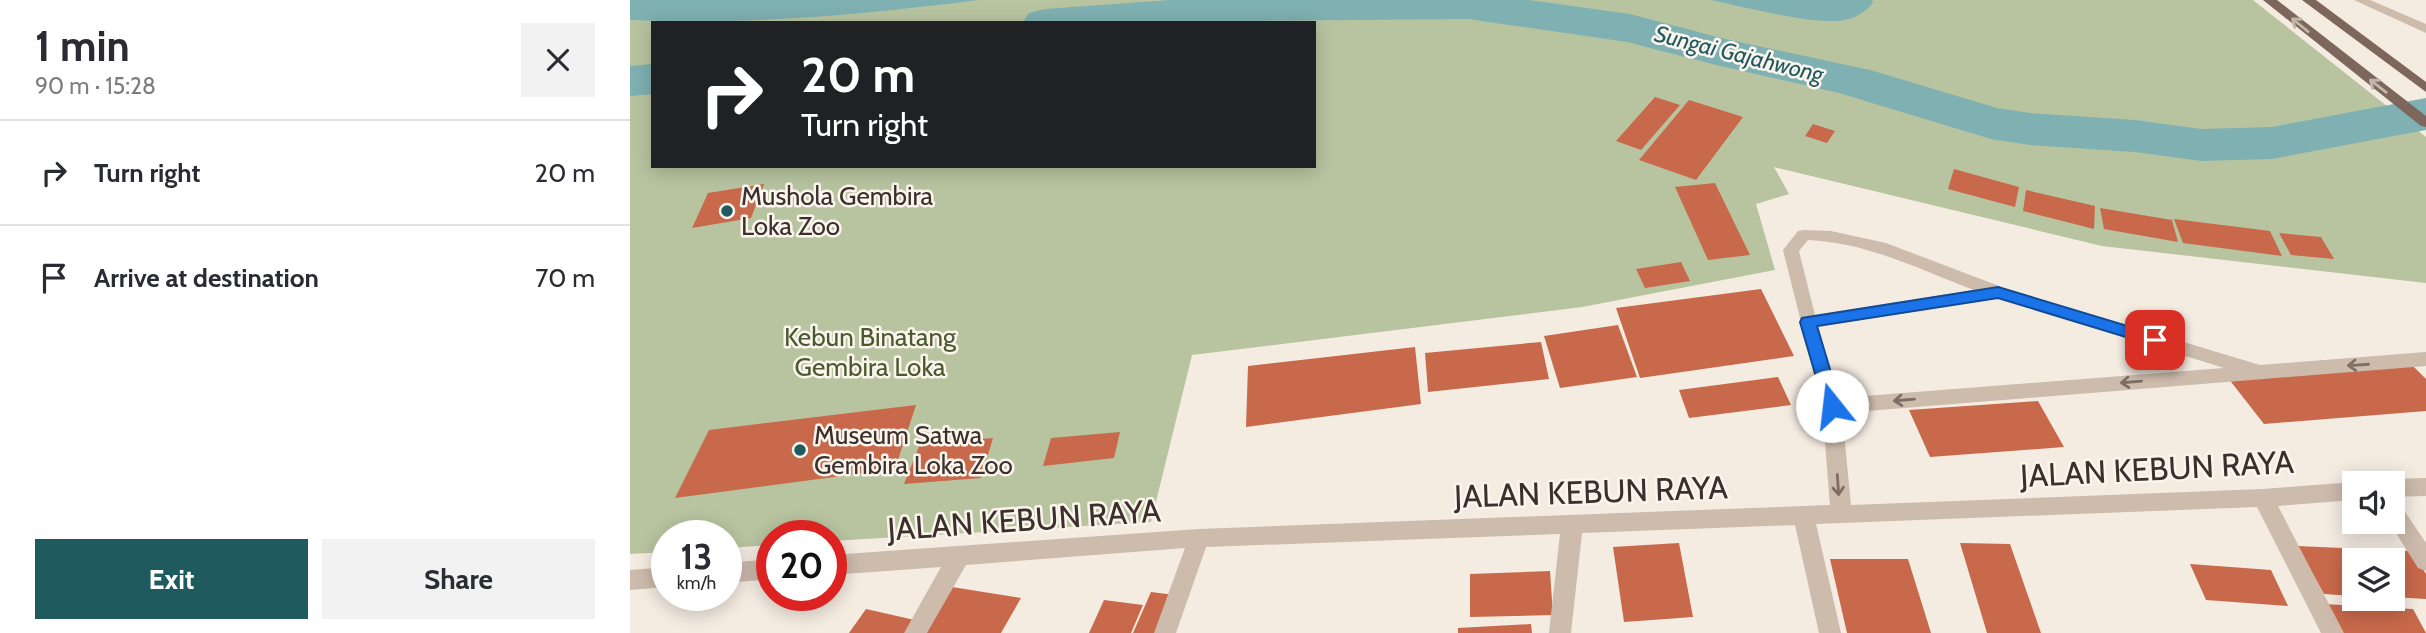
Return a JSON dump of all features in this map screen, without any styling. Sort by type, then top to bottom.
[{"type":"main road","points":[[2269,0],[2426,124]]},
{"type":"main road","points":[[2308,0],[2426,88]]},
{"type":"street","points":[[2360,0],[2426,29]]},
{"type":"street","points":[[2396,15],[2405,26],[2426,40]]},
{"type":"street","points":[[1840,514],[1832,406],[1791,250],[1804,235],[1833,234],[1862,240],[1998,292],[2260,372]]},
{"type":"street","points":[[1808,322],[1998,292]]},
{"type":"street","points":[[1832,406],[2426,359]]},
{"type":"street","points":[[2405,487],[2426,486]]},
{"type":"street","name":"JALAN KEBUN RAYA","points":[[847,564],[1199,538],[2263,498],[2342,492]]},
{"type":"street","points":[[2263,498],[2333,633]]},
{"type":"street","points":[[1804,516],[1830,633]]},
{"type":"street","points":[[1560,633],[1572,524]]},
{"type":"street","points":[[2405,529],[2426,561]]},
{"type":"street","points":[[1165,633],[1199,538]]},
{"type":"street","points":[[915,633],[959,556]]},
{"type":"street","points":[[630,580],[651,578]]},
{"type":"green space","name":"Kebun Binatang Gembira Loka","points":[[630,0],[2253,0],[2426,137],[2426,283],[2102,246],[1774,167],[1789,194],[1756,204],[1775,270],[1582,307],[1192,355],[1151,522],[847,540],[847,520],[756,520],[756,546],[742,547],[742,520],[651,520],[651,553],[630,554]]},
{"type":"water","points":[[630,0],[978,0],[804,18],[674,21],[630,20]]},
{"type":"water","points":[[1710,0],[1873,2],[1857,16],[1846,20],[1821,21]]},
{"type":"building","points":[[1655,97],[1680,105],[1641,150],[1616,141]]},
{"type":"building","points":[[1689,100],[1743,117],[1696,180],[1639,160]]},
{"type":"building","points":[[1813,124],[1835,131],[1827,143],[1805,136]]},
{"type":"building","points":[[1954,169],[2019,187],[2015,207],[1948,189]]},
{"type":"building","points":[[1715,183],[1750,255],[1708,260],[1675,187]]},
{"type":"building","name":"Mushola Gembira Loka Zoo","points":[[764,184],[751,218],[692,228],[708,193]]},
{"type":"building","points":[[2026,190],[2095,206],[2094,229],[2023,211]]},
{"type":"building","points":[[2100,208],[2172,220],[2178,242],[2104,229]]},
{"type":"building","points":[[2174,219],[2270,231],[2282,256],[2183,243]]},
{"type":"building","points":[[2279,233],[2321,237],[2334,259],[2291,255]]},
{"type":"building","points":[[1681,262],[1690,281],[1645,288],[1636,269]]},
{"type":"building","points":[[1761,289],[1794,356],[1640,378],[1616,308]]},
{"type":"building","points":[[1618,325],[1637,377],[1560,388],[1544,336]]},
{"type":"building","points":[[1541,342],[1549,379],[1428,392],[1425,353]]},
{"type":"building","points":[[1415,347],[1421,404],[1246,427],[1248,366]]},
{"type":"building","points":[[2411,364],[2426,379],[2426,411],[2264,424],[2228,378]]},
{"type":"building","points":[[1778,377],[1791,405],[1689,418],[1679,390]]},
{"type":"building","points":[[2038,401],[2064,447],[1930,457],[1909,410]]},
{"type":"building","name":"Museum Satwa Gembira Loka Zoo","points":[[916,405],[895,469],[675,498],[709,430]]},
{"type":"building","points":[[1120,432],[1114,458],[1043,466],[1051,438]]},
{"type":"building","points":[[993,438],[981,478],[904,484],[920,444]]},
{"type":"building","points":[[1679,543],[1693,617],[1624,622],[1613,547]]},
{"type":"building","points":[[1960,543],[2010,544],[2041,633],[1987,633]]},
{"type":"building","points":[[2297,546],[2343,548],[2342,595],[2324,594]]},
{"type":"building","points":[[2405,551],[2411,551],[2426,574],[2426,599],[2405,598]]},
{"type":"building","points":[[1830,559],[1908,559],[1931,633],[1847,633]]},
{"type":"building","points":[[2190,564],[2271,570],[2288,606],[2206,600]]},
{"type":"building","points":[[1550,571],[1553,615],[1470,617],[1470,574]]},
{"type":"building","points":[[952,587],[1021,598],[1001,633],[923,633]]},
{"type":"building","points":[[1151,592],[1175,595],[1160,633],[1133,633]]},
{"type":"building","points":[[1104,600],[1143,605],[1131,633],[1089,633]]},
{"type":"building","points":[[2324,604],[2342,605],[2342,611],[2413,609],[2426,633],[2340,633]]},
{"type":"building","points":[[866,609],[919,621],[911,633],[849,633]]},
{"type":"building","points":[[1531,624],[1532,633],[1458,633],[1458,628]]},
{"type":"waterway","name":"Sungai Gajahwong","points":[[1072,21],[1285,5],[1468,5],[1630,28],[1716,51],[1852,81],[1991,123],[2201,145],[2272,143],[2426,114]]},
{"type":"waterway","name":"Sungai Gajahwong","points":[[630,81],[651,79]]},
{"type":"place","name":"Mushola Gembira Loka Zoo","points":[[727,211]]},
{"type":"place","name":"Museum Satwa Gembira Loka Zoo","points":[[800,450]]},
{"type":"route","points":[[1832,406],[1808,322],[1998,292],[2155,340]]}]
